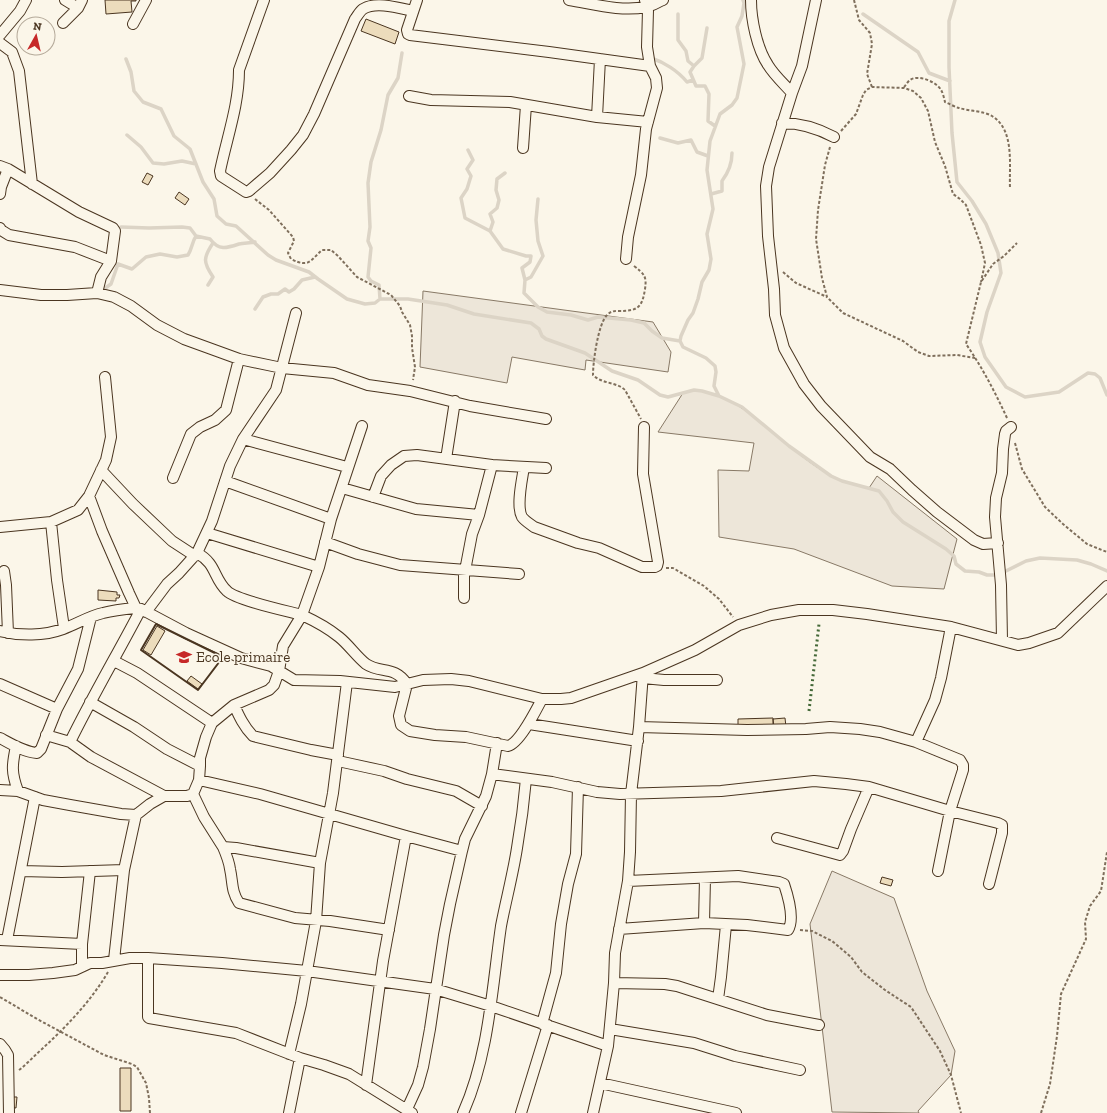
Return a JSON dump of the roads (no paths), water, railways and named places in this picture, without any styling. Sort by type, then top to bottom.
[{"type":"street","points":[[0,35],[20,11],[26,0]]},
{"type":"street","points":[[63,23],[80,4],[65,0]]},
{"type":"street","points":[[133,24],[146,0]]},
{"type":"street","points":[[264,0],[239,70],[239,82],[234,116],[220,171],[222,176],[246,192],[270,173],[303,135],[314,114],[355,19],[361,10],[370,5],[394,6],[413,11]]},
{"type":"street","points":[[417,0],[408,30],[410,35],[650,66]]},
{"type":"street","points":[[569,0],[614,8],[663,0]]},
{"type":"street","points":[[751,0],[751,16],[761,52],[767,65],[792,93]]},
{"type":"street","points":[[816,0],[802,66],[782,123],[769,167],[766,186],[775,315],[784,348],[804,384],[821,406],[870,457],[890,469],[937,512],[974,540],[983,544],[998,543]]},
{"type":"street","points":[[626,259],[628,237],[641,174],[648,122],[657,88],[656,78],[650,66],[647,47],[646,3]]},
{"type":"street","points":[[0,43],[12,52],[19,71],[32,184]]},
{"type":"street","points":[[597,116],[600,59]]},
{"type":"street","points":[[409,96],[431,100],[510,102],[597,116],[648,122]]},
{"type":"street","points":[[523,148],[526,105]]},
{"type":"street","points":[[782,123],[802,124],[834,137]]},
{"type":"street","points":[[0,194],[4,168],[79,212],[113,228],[115,231],[111,261],[101,277],[97,293]]},
{"type":"street","points":[[0,228],[9,235],[75,246],[111,261]]},
{"type":"street","points":[[0,290],[41,295],[97,293],[114,297],[132,306],[157,325],[184,339],[239,359],[282,368],[334,373],[368,385],[410,391],[455,401],[470,406],[546,419]]},
{"type":"street","points":[[70,742],[141,609],[168,584],[196,554],[207,533],[225,481],[243,438],[276,390],[296,313]]},
{"type":"street","points":[[173,478],[191,434],[216,420],[226,410],[239,359]]},
{"type":"street","points":[[0,527],[51,522],[78,510],[89,496],[106,460],[111,437],[105,377]]},
{"type":"street","points":[[446,459],[455,401]]},
{"type":"street","points":[[362,426],[331,519],[319,567],[302,615],[284,646],[279,671],[274,685],[269,690],[234,705],[212,723],[206,736],[200,758],[198,780],[193,794],[204,817],[223,847],[231,869],[234,895],[239,903],[295,918],[330,921],[389,930]]},
{"type":"street","points":[[524,467],[520,506],[522,516],[528,523],[534,527],[578,543],[599,548],[642,567],[657,566],[658,562],[643,474],[644,427]]},
{"type":"street","points":[[1002,640],[1001,585],[995,517],[996,498],[1002,474],[1004,434],[1011,427]]},
{"type":"street","points":[[243,438],[348,468]]},
{"type":"street","points":[[373,497],[381,476],[390,465],[404,456],[417,455],[492,465],[546,468]]},
{"type":"street","points":[[464,598],[464,582],[472,534],[479,515],[492,465]]},
{"type":"street","points":[[101,470],[133,504],[172,541],[196,554],[206,557],[212,565],[221,584],[228,592],[239,598],[302,615],[314,620],[339,637],[367,664],[374,668],[393,671],[403,678],[407,684],[399,716],[401,725],[410,731],[434,735],[466,737],[508,746],[513,745],[529,724],[542,698]]},
{"type":"street","points":[[225,481],[331,519]]},
{"type":"street","points":[[342,488],[416,509],[479,515]]},
{"type":"street","points":[[89,496],[102,531],[129,593],[141,609],[186,633],[241,658],[271,666],[294,680],[323,680],[395,687],[423,680],[457,680],[542,698],[571,698],[643,675],[694,650],[739,625],[771,615],[799,610],[833,610],[867,614],[951,627],[1018,645],[1030,643],[1058,633],[1107,586]]},
{"type":"street","points":[[51,522],[64,628]]},
{"type":"street","points":[[207,533],[319,567]]},
{"type":"street","points":[[325,542],[358,554],[400,565],[519,574]]},
{"type":"street","points":[[4,571],[6,585],[4,632],[46,634],[102,613],[141,609]]},
{"type":"street","points":[[0,738],[16,746],[37,753],[41,749],[57,709],[78,669],[91,617]]},
{"type":"street","points":[[916,742],[935,700],[951,627]]},
{"type":"street","points":[[114,661],[137,673],[212,723]]},
{"type":"street","points":[[643,675],[664,680],[717,680]]},
{"type":"street","points":[[593,1113],[608,1046],[614,983],[615,953],[618,929],[628,881],[631,794],[638,740],[643,675]]},
{"type":"street","points":[[289,1054],[316,921],[320,863],[338,758],[347,682]]},
{"type":"street","points":[[0,684],[57,709]]},
{"type":"street","points":[[90,702],[134,727],[167,749],[200,766]]},
{"type":"street","points":[[234,705],[241,720],[254,736],[311,750],[456,791],[482,806]]},
{"type":"street","points":[[529,724],[638,740]]},
{"type":"street","points":[[639,727],[755,730],[830,727],[860,728],[916,742],[960,760],[964,770],[950,811],[938,871]]},
{"type":"street","points":[[46,735],[70,742],[91,757],[164,796],[187,796],[193,794]]},
{"type":"street","points":[[148,958],[149,1018],[236,1033],[289,1054],[343,1072],[410,1111],[423,1067],[450,904],[462,851],[465,839],[482,806],[492,774],[497,743]]},
{"type":"street","points":[[16,746],[13,764],[13,777],[18,791]]},
{"type":"street","points":[[492,774],[578,787],[598,792],[620,794],[721,791],[814,781],[869,787],[1002,825],[1002,833],[989,884]]},
{"type":"street","points":[[463,1113],[471,1094],[480,1061],[502,924],[517,848],[526,779]]},
{"type":"street","points":[[198,780],[260,794],[462,851]]},
{"type":"street","points":[[521,1113],[545,1025],[556,973],[561,924],[568,884],[576,854],[578,787]]},
{"type":"street","points":[[777,838],[840,855],[869,787]]},
{"type":"street","points":[[0,790],[18,791],[70,806],[136,815]]},
{"type":"street","points":[[114,960],[124,870],[136,815],[150,804],[164,796]]},
{"type":"street","points":[[35,797],[4,940],[82,944]]},
{"type":"street","points":[[366,1085],[380,980],[406,836]]},
{"type":"street","points":[[223,847],[320,863]]},
{"type":"street","points":[[20,871],[62,872],[124,870]]},
{"type":"street","points":[[82,966],[82,944],[90,871]]},
{"type":"street","points":[[618,929],[704,923],[747,925],[788,930],[790,926],[788,895],[784,884],[779,882],[738,876],[628,881]]},
{"type":"street","points":[[704,923],[705,878]]},
{"type":"street","points":[[718,999],[726,925]]},
{"type":"street","points":[[0,975],[53,973],[74,970],[90,963],[148,958],[307,971],[435,988],[608,1046]]},
{"type":"street","points":[[614,983],[665,984],[678,986],[767,1016],[819,1025]]},
{"type":"street","points":[[610,1028],[694,1043],[735,1056],[800,1070]]},
{"type":"street","points":[[0,1044],[8,1055],[4,1078],[9,1113]]},
{"type":"street","points":[[289,1113],[300,1058]]},
{"type":"street","points":[[600,1083],[736,1113]]},
{"type":"waterway","points":[[719,396],[714,386],[716,372],[715,366],[706,358],[683,347],[680,341],[688,320],[693,313],[702,282],[709,270],[711,259],[707,234],[713,209],[707,170],[710,141],[720,114],[732,105],[737,98],[744,64],[737,27],[742,16],[743,0]]},
{"type":"waterway","points":[[955,0],[949,21],[949,67],[952,133],[957,182],[972,201],[986,224],[998,253],[1001,273],[987,312],[980,342],[985,357],[1006,387],[1025,397],[1059,392],[1088,373],[1095,374],[1100,378],[1107,395]]},
{"type":"waterway","points":[[678,14],[678,40],[686,51],[688,61],[694,66]]},
{"type":"waterway","points":[[863,14],[918,52],[929,73],[950,81]]},
{"type":"waterway","points":[[707,28],[702,58],[690,72],[696,86],[705,86],[709,94],[708,121],[715,126]]},
{"type":"waterway","points":[[380,299],[379,285],[371,281],[368,277],[371,248],[368,241],[370,227],[368,183],[371,162],[381,130],[388,95],[398,78],[402,53]]},
{"type":"waterway","points":[[651,58],[670,67],[687,82],[693,80]]},
{"type":"waterway","points":[[126,59],[131,72],[134,91],[143,102],[161,109],[174,136],[190,149],[203,182],[214,199],[217,216],[226,224],[236,226],[268,255],[276,260],[309,272],[347,299],[365,304],[375,303],[380,299],[408,299],[447,305],[474,314],[531,323],[539,329],[542,336],[546,339],[585,353],[612,371],[638,380],[660,395],[668,397],[694,390],[719,396],[742,407],[789,446],[831,476],[842,481],[879,491],[893,512],[903,522],[946,549],[954,556],[956,564],[965,571],[979,572],[987,575],[998,575],[1026,561],[1040,558],[1077,560],[1107,571]]},
{"type":"waterway","points":[[127,135],[141,147],[153,163],[164,164],[182,161],[196,164]]},
{"type":"waterway","points":[[660,138],[678,143],[691,140],[697,152],[708,156]]},
{"type":"waterway","points":[[468,150],[473,160],[467,169],[471,176],[467,189],[461,198],[465,218],[490,231],[503,249],[526,256],[531,256],[530,262],[522,268],[525,280],[524,293],[538,307],[547,312],[571,315],[588,320],[598,317],[631,320],[644,323],[662,338],[680,341]]},
{"type":"waterway","points":[[711,194],[722,191],[722,181],[729,168],[732,153]]},
{"type":"waterway","points":[[490,231],[493,222],[490,214],[497,208],[499,200],[496,190],[497,179],[505,173]]},
{"type":"waterway","points":[[525,280],[531,277],[543,256],[538,241],[536,220],[538,199]]},
{"type":"waterway","points":[[121,227],[190,228],[196,236],[210,239],[213,243],[223,248],[255,242]]},
{"type":"waterway","points":[[101,291],[111,284],[118,264],[132,269],[146,257],[160,254],[177,257],[188,255],[196,236]]},
{"type":"waterway","points":[[208,285],[213,277],[207,267],[206,256],[213,243]]},
{"type":"waterway","points":[[255,309],[263,297],[271,294],[278,294],[285,289],[289,292],[302,280],[315,277]]},
{"type":"place","name":"Ecole primaire","points":[[184,657]]}]
